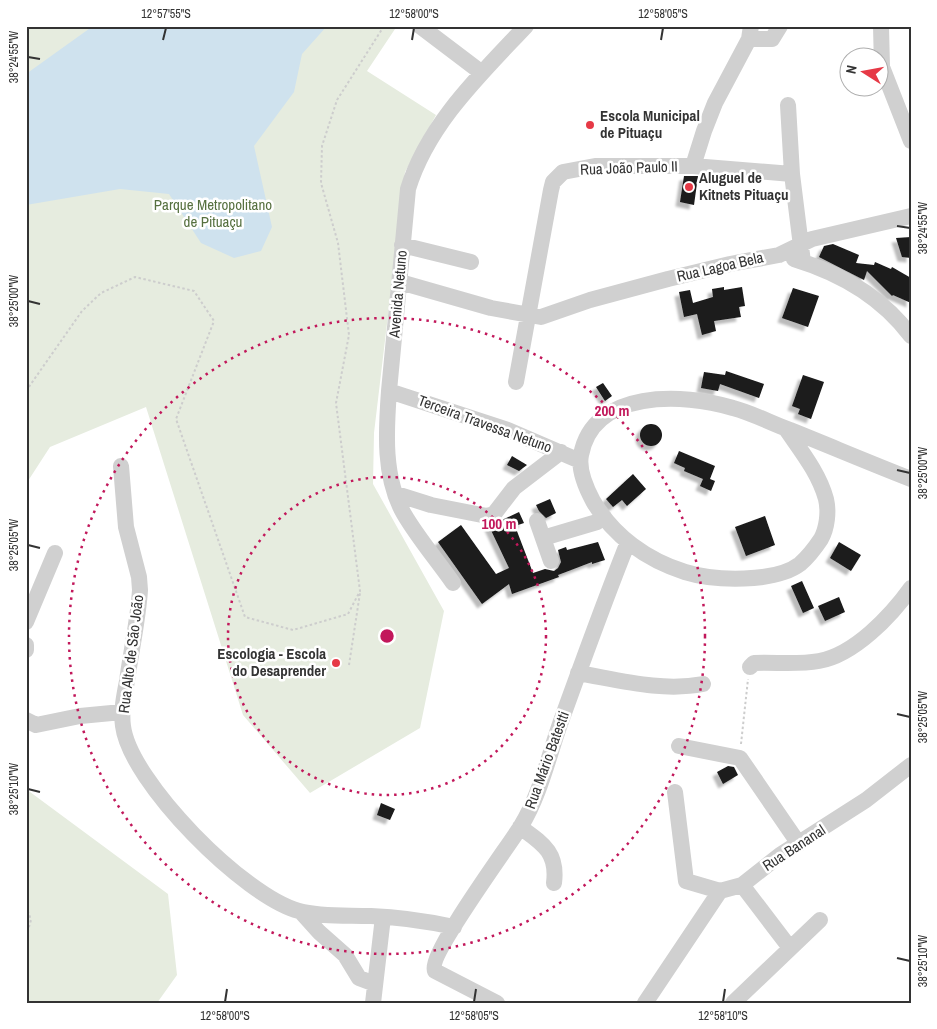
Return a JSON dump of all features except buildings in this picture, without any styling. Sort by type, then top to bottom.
[{"type":"street","points":[[420,26],[482,73]]},
{"type":"street","name":"Avenida Netuno","points":[[453,583],[408,520],[396,494],[387,447],[389,391],[408,189],[418,160],[440,124],[482,73],[526,26]]},
{"type":"street","points":[[694,166],[704,131],[715,103],[750,33],[772,39],[780,26]]},
{"type":"street","points":[[880,26],[882,67],[911,141]]},
{"type":"street","points":[[788,105],[792,174],[803,262]]},
{"type":"street","name":"Rua João Paulo II","points":[[516,382],[530,316],[551,190],[558,175],[569,170],[595,166],[694,166],[792,174]]},
{"type":"street","name":"Rua Lagoa Bela","points":[[400,282],[454,298],[530,316],[549,316],[590,300],[730,264],[779,255],[800,244],[911,216]]},
{"type":"street","points":[[402,245],[471,262]]},
{"type":"street","points":[[779,255],[829,272],[860,288],[883,305],[911,336]]},
{"type":"street","name":"Terceira Travessa Netuno","points":[[389,391],[471,417],[580,461]]},
{"type":"street","points":[[786,429],[815,472],[826,501],[827,516],[824,533],[816,548],[799,564],[780,573],[764,576],[735,578],[686,572],[642,552],[628,542],[604,517],[588,492],[580,461],[586,436],[606,415],[631,403],[681,399],[733,408],[786,429],[911,479]]},
{"type":"street","points":[[396,494],[431,505],[487,516],[494,514],[514,488],[561,452]]},
{"type":"street","name":"Rua Alto de São João","points":[[121,466],[126,527],[139,577],[140,590],[122,712],[123,726],[130,747],[159,796],[175,815],[251,885],[280,904],[301,912],[421,920],[454,927]]},
{"type":"street","points":[[543,538],[597,522],[604,517]]},
{"type":"street","points":[[537,521],[551,561]]},
{"type":"street","name":"Rua Mário Batestti","points":[[497,1003],[435,971],[434,962],[454,927],[520,827],[536,796],[578,673],[628,542]]},
{"type":"street","points":[[26,622],[55,553]]},
{"type":"street","points":[[750,667],[754,663],[801,664],[822,661],[842,652],[886,620],[911,588]]},
{"type":"street","points":[[26,645],[26,650]]},
{"type":"street","points":[[578,673],[647,685],[684,686],[703,684]]},
{"type":"street","points":[[26,720],[36,725],[80,716],[122,712]]},
{"type":"street","points":[[679,746],[740,758],[799,844]]},
{"type":"street","name":"Rua Bananal","points":[[742,886],[766,865],[847,814],[911,765]]},
{"type":"street","points":[[675,792],[686,881],[720,891],[742,886],[790,948]]},
{"type":"street","points":[[520,827],[542,844],[550,853],[556,871],[554,883]]},
{"type":"street","points":[[645,1003],[720,891]]},
{"type":"street","points":[[301,912],[319,932],[345,955],[359,978],[375,984]]},
{"type":"street","points":[[373,1003],[383,917]]},
{"type":"street","points":[[733,1003],[820,920]]},
{"type":"path","points":[[349,665],[360,591],[336,403],[349,335],[338,243],[321,183],[322,146],[337,100],[384,26]]},
{"type":"path","points":[[26,391],[82,311],[101,293],[135,277],[194,291],[214,321],[176,419],[245,617],[293,630],[348,614],[360,591]]},
{"type":"path","points":[[740,758],[750,667]]},
{"type":"path","points":[[26,906],[31,920],[26,937]]},
{"type":"green space","name":"Parque Metropolitano de Pituaçu","points":[[26,26],[397,26],[367,71],[436,115],[405,172],[374,433],[373,484],[444,611],[420,728],[310,793],[243,715],[146,407],[50,447],[26,484]]},
{"type":"green space","points":[[26,789],[168,894],[177,975],[157,1003],[26,1003]]},
{"type":"water","points":[[93,26],[327,26],[302,54],[294,92],[254,146],[272,227],[261,251],[234,258],[201,243],[169,194],[120,189],[26,205],[26,74]]},
{"type":"place","name":"Escola Municipal de Pituaçu","points":[[590,125]]},
{"type":"place","name":"Aluguel de Kitnets Pituaçu","points":[[689,187]]},
{"type":"place","name":"Escologia - Escola do Desaprender","points":[[336,663]]}]
